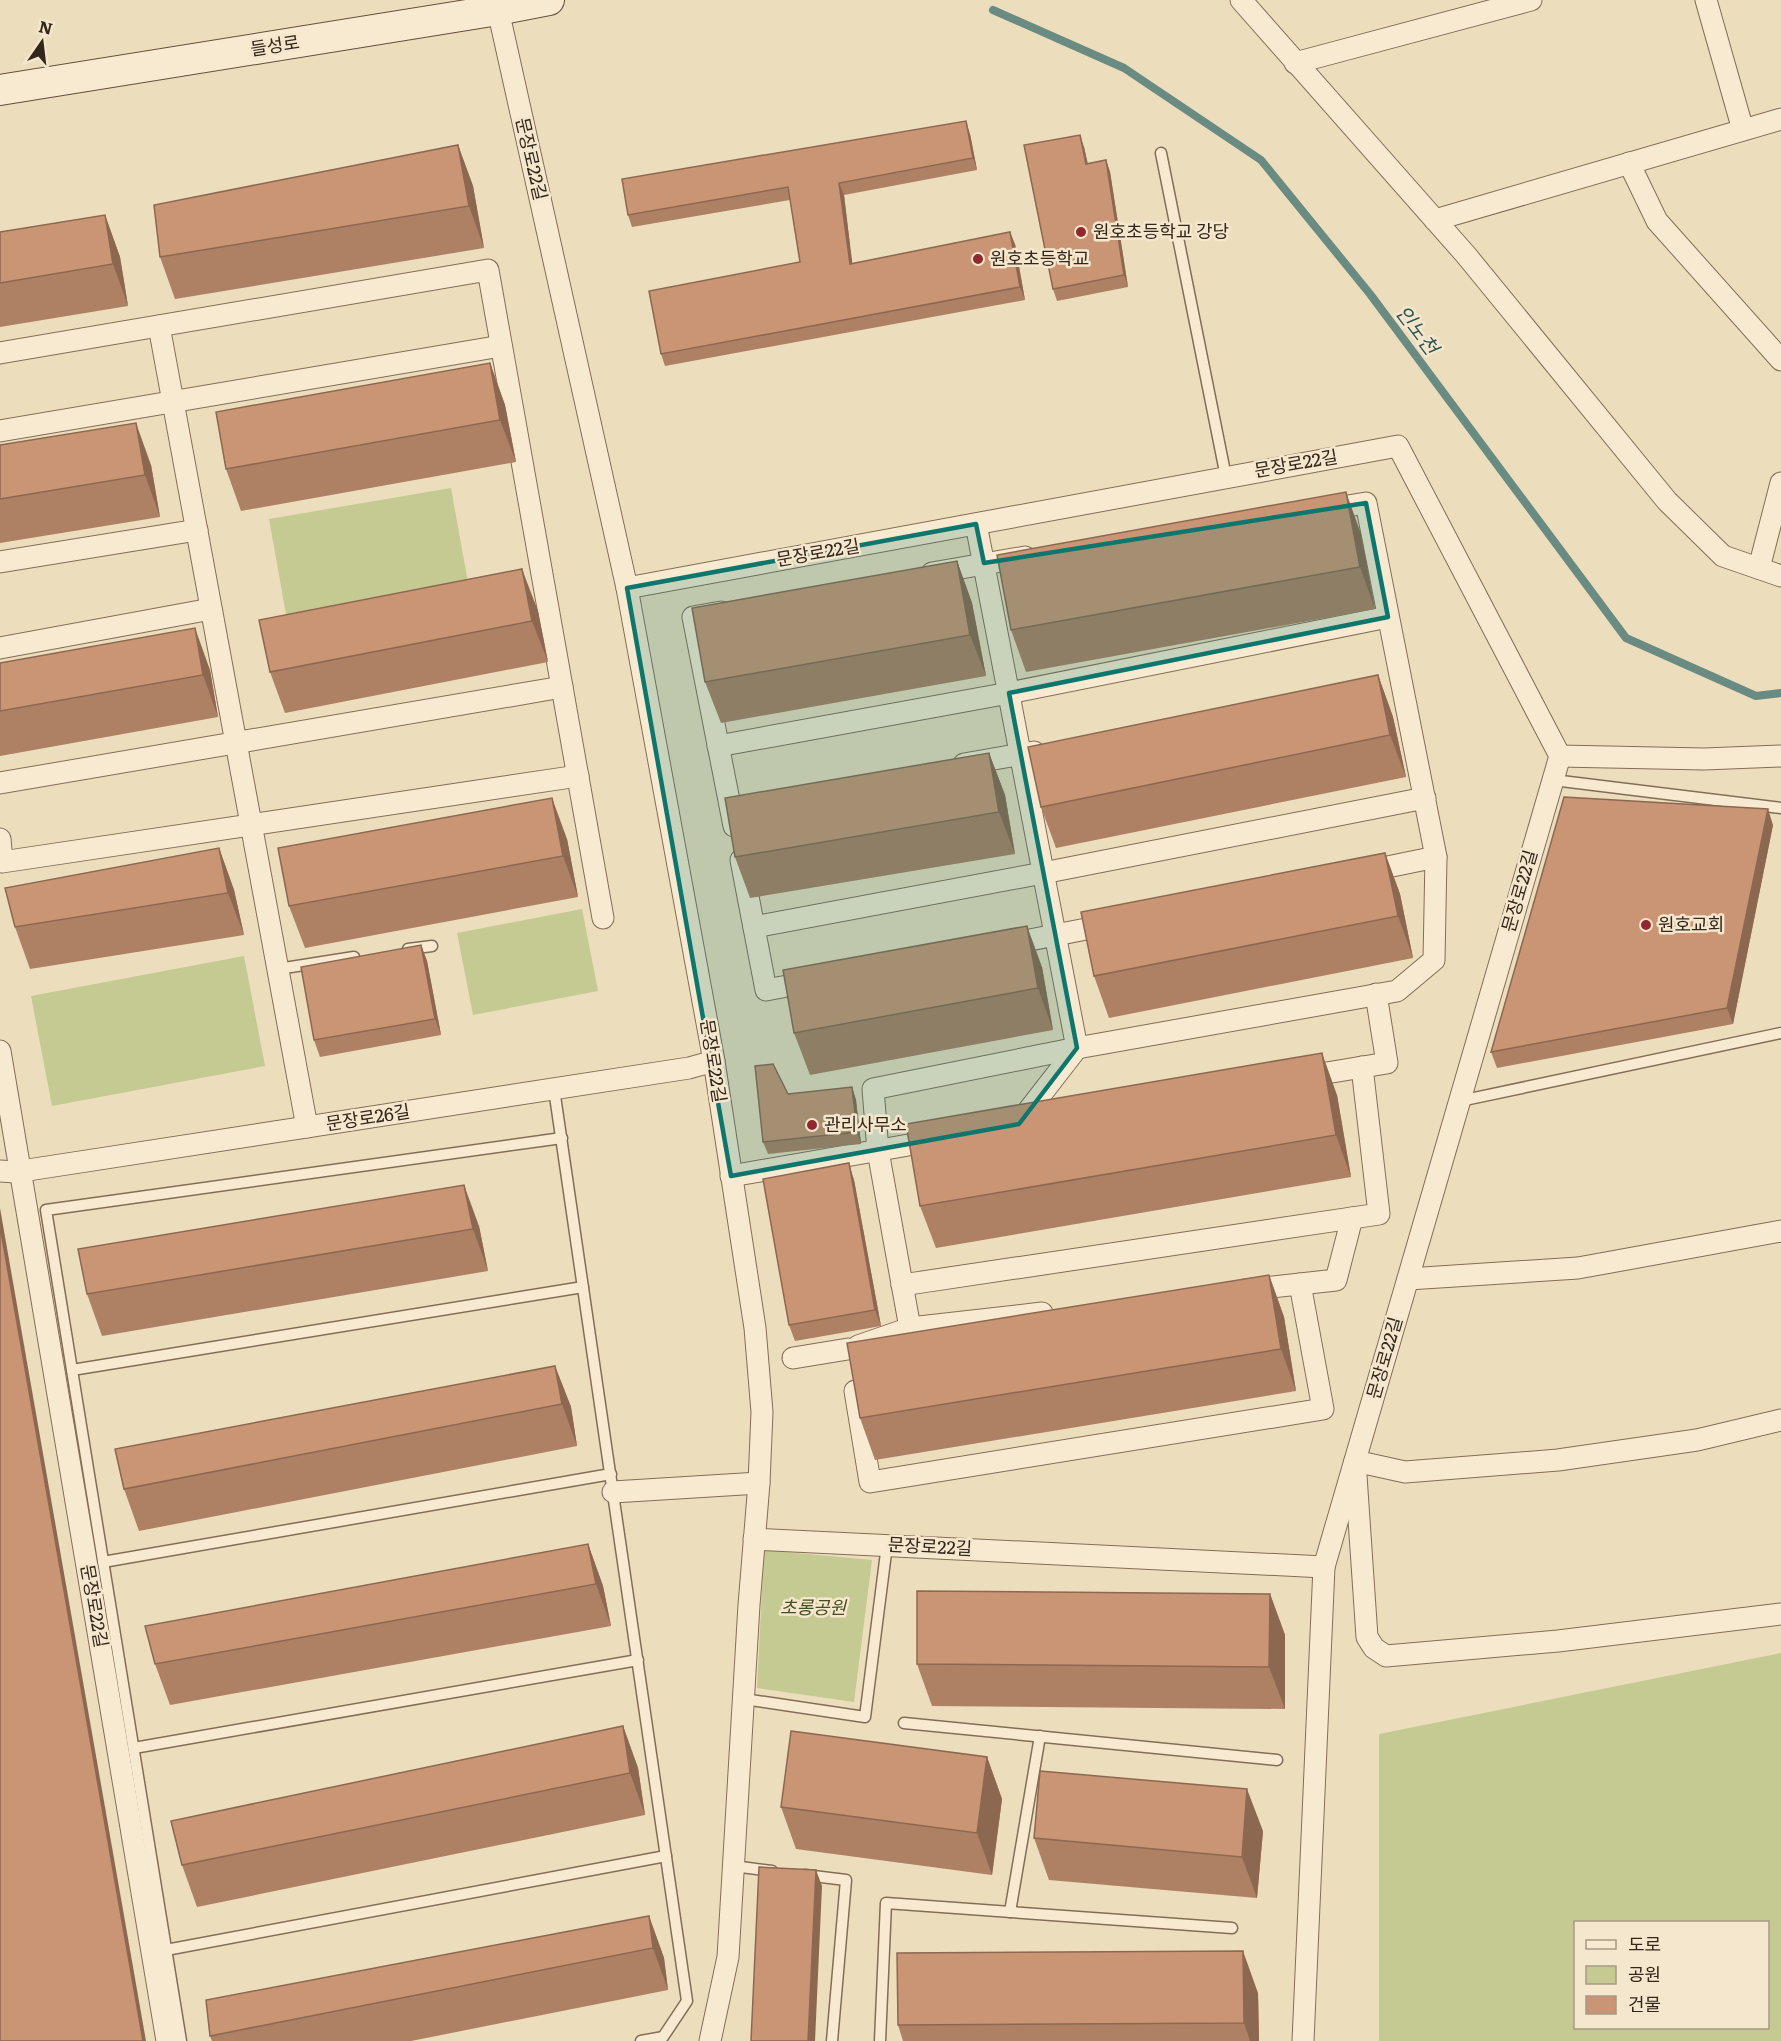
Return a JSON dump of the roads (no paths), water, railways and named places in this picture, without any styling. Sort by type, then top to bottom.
[{"type":"street","name":"들성로","points":[[0,90],[549,0]]},
{"type":"street","points":[[1295,63],[1532,0]]},
{"type":"street","points":[[1706,0],[1743,130]]},
{"type":"street","points":[[1244,2],[1295,63],[1435,220],[1667,501],[1723,556],[1781,576]]},
{"type":"street","name":"문장로22길","points":[[498,10],[627,588],[714,1061],[756,1338],[762,1412],[759,1483],[728,1957],[710,2041]]},
{"type":"street","points":[[1435,220],[1781,119]]},
{"type":"street","points":[[1629,163],[1657,220],[1781,360]]},
{"type":"street","points":[[0,353],[488,270],[603,918]]},
{"type":"street","points":[[159,326],[307,1127]]},
{"type":"street","points":[[0,431],[501,346]]},
{"type":"street","name":"문장로22길","points":[[627,588],[1398,446],[1560,756],[1324,1567],[754,1539]]},
{"type":"street","points":[[1759,568],[1781,483]]},
{"type":"street","points":[[910,1328],[878,1151],[873,1089],[1077,1048],[1397,991],[1434,960],[1436,857],[1366,503],[1308,512]]},
{"type":"street","points":[[976,524],[1077,1048],[1019,1124]]},
{"type":"street","points":[[0,562],[197,530]]},
{"type":"street","points":[[914,576],[1042,554]]},
{"type":"street","points":[[0,648],[211,609]]},
{"type":"street","points":[[740,609],[693,617],[766,990],[836,977]]},
{"type":"street","points":[[718,746],[1009,693],[1389,617]]},
{"type":"street","points":[[0,783],[562,687]]},
{"type":"street","points":[[1379,692],[1402,688]]},
{"type":"street","points":[[939,768],[1055,748]]},
{"type":"street","points":[[1560,756],[1704,759],[1781,756]]},
{"type":"street","points":[[0,839],[2,862],[578,776]]},
{"type":"street","points":[[754,927],[1425,798]]},
{"type":"street","points":[[730,804],[753,800]]},
{"type":"street","points":[[1344,876],[1436,857]]},
{"type":"street","points":[[986,948],[1136,919]]},
{"type":"street","points":[[1279,1081],[1387,1063],[1376,994]]},
{"type":"street","points":[[0,1051],[10,1171]]},
{"type":"street","name":"문장로26길","points":[[10,1171],[689,1068],[714,1061]]},
{"type":"street","points":[[903,1284],[1379,1214],[1362,1067]]},
{"type":"street","points":[[996,1128],[1043,1120]]},
{"type":"street","points":[[731,1176],[960,1135]]},
{"type":"street","name":"문장로22길","points":[[10,1171],[167,2041]]},
{"type":"street","points":[[1229,1292],[1336,1280],[1352,1218]]},
{"type":"street","points":[[1408,1279],[1578,1268],[1781,1231]]},
{"type":"street","points":[[848,1349],[870,1482],[1323,1410],[1300,1284]]},
{"type":"street","points":[[793,1358],[848,1349],[910,1328],[1064,1310]]},
{"type":"street","points":[[1781,1420],[1697,1440],[1558,1460],[1405,1472],[1355,1461],[1367,1637],[1374,1648],[1386,1656],[1570,1639],[1781,1614]]},
{"type":"street","points":[[612,1483],[759,1483]]},
{"type":"street","points":[[1304,2041],[1324,1567]]},
{"type":"lane","points":[[1161,153],[1226,477]]},
{"type":"lane","points":[[1553,780],[1644,795],[1781,808]]},
{"type":"lane","points":[[399,951],[432,946]]},
{"type":"lane","points":[[278,969],[366,956]]},
{"type":"lane","points":[[1460,1101],[1781,1033]]},
{"type":"lane","points":[[554,1089],[687,2001],[663,2037],[642,2041]]},
{"type":"lane","points":[[181,2041],[46,1210],[562,1138]]},
{"type":"lane","points":[[72,1370],[583,1287]]},
{"type":"lane","points":[[103,1562],[612,1483]]},
{"type":"lane","points":[[744,1699],[865,1717],[887,1545]]},
{"type":"lane","points":[[134,1749],[638,1660]]},
{"type":"lane","points":[[904,1723],[1277,1760]]},
{"type":"lane","points":[[1010,1911],[1040,1736]]},
{"type":"lane","points":[[166,1950],[666,1856]]},
{"type":"lane","points":[[733,1866],[846,1881],[832,2041]]},
{"type":"lane","points":[[880,2041],[886,1903],[1232,1928]]},
{"type":"waterway","name":"인노천","points":[[993,10],[1124,68],[1261,160],[1370,294],[1626,638],[1756,696],[1781,693]]},
{"type":"place","name":"원호초등학교 강당","points":[[1081,232]]},
{"type":"place","name":"원호초등학교","points":[[978,259]]},
{"type":"place","name":"원호교회","points":[[1646,925]]},
{"type":"place","name":"관리사무소","points":[[812,1125]]},
{"type":"park label","name":"초롱공원","points":[[813,1608]]}]
